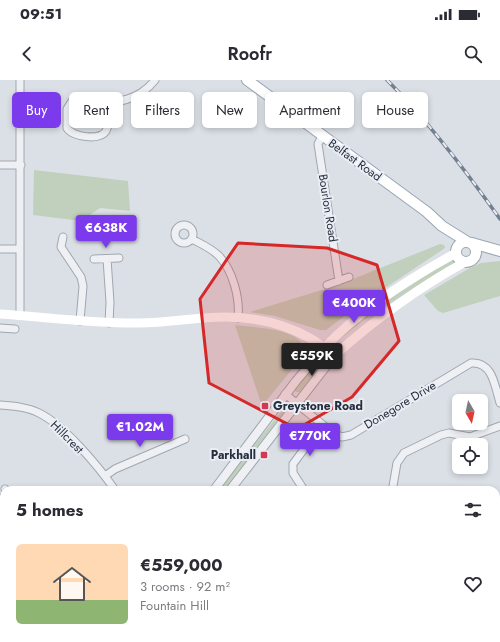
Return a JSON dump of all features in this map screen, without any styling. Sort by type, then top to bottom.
[{"type":"main road","name":"Belfast Road","points":[[247,80],[427,212],[442,226],[469,242],[500,251]]},
{"type":"main road","name":"Belfast Road","points":[[442,226],[456,251]]},
{"type":"main road","points":[[325,347],[346,325],[436,263],[456,251],[459,245],[469,242],[476,251],[469,261]]},
{"type":"main road","points":[[456,251],[459,259],[469,261]]},
{"type":"main road","points":[[0,314],[109,323],[156,323],[211,318],[238,318],[270,323],[298,331],[314,339],[334,356],[364,328],[403,300],[469,261],[483,255],[500,251]]},
{"type":"street","points":[[20,80],[20,315]]},
{"type":"street","points":[[123,100],[142,93],[155,80]]},
{"type":"street","points":[[79,99],[111,103],[106,130],[103,134],[94,136],[80,136],[72,133],[67,128],[67,109],[72,101],[79,99]]},
{"type":"street","name":"Bourlon Road","points":[[322,136],[318,144],[339,281]]},
{"type":"street","points":[[0,165],[21,165]]},
{"type":"street","points":[[63,237],[61,247],[81,276],[83,286],[80,321]]},
{"type":"street","points":[[192,239],[215,253],[226,266],[232,278],[236,294],[238,318]]},
{"type":"street","points":[[0,249],[20,249]]},
{"type":"street","points":[[94,259],[119,258]]},
{"type":"street","points":[[107,259],[110,302],[109,323]]},
{"type":"street","points":[[327,285],[349,277]]},
{"type":"street","points":[[0,328],[15,329]]},
{"type":"street","points":[[217,486],[285,394],[325,347]]},
{"type":"street","points":[[233,486],[334,356]]},
{"type":"street","name":"Donegore Drive","points":[[285,394],[322,425],[338,436],[349,436],[471,364],[479,363],[485,366],[497,382],[500,403]]},
{"type":"street","name":"Hillcrest","points":[[0,405],[30,409],[48,418],[105,476],[112,486]]},
{"type":"street","points":[[301,486],[293,473],[293,466],[322,425]]},
{"type":"street","points":[[393,486],[398,461],[404,453],[441,435],[449,433],[470,437],[500,426]]},
{"type":"street","points":[[105,476],[115,469],[185,439]]},
{"type":"highlighted area","points":[[238,243],[327,248],[377,265],[399,341],[352,397],[297,429],[209,383],[200,299]]},
{"type":"green space","points":[[34,170],[128,181],[130,211],[100,208],[81,221],[33,215]]},
{"type":"green space","points":[[440,244],[444,245],[445,248],[354,309],[326,330],[320,330],[275,316],[250,312],[338,285]]},
{"type":"green space","points":[[451,259],[455,261],[454,264],[369,316],[335,343],[365,315]]},
{"type":"green space","points":[[500,261],[500,296],[443,313],[438,311],[424,295],[481,263]]},
{"type":"green space","points":[[235,325],[285,332],[298,339],[302,345],[303,356],[262,406]]},
{"type":"green space","points":[[321,357],[324,361],[300,392],[296,392],[294,389]]},
{"type":"green space","points":[[284,408],[285,411],[228,486],[221,486]]},
{"type":"railway","points":[[387,80],[418,113],[446,147],[500,219]]},
{"type":"place","name":"Greystone Road","points":[[265,406]]},
{"type":"place","name":"Parkhall","points":[[264,455]]}]
